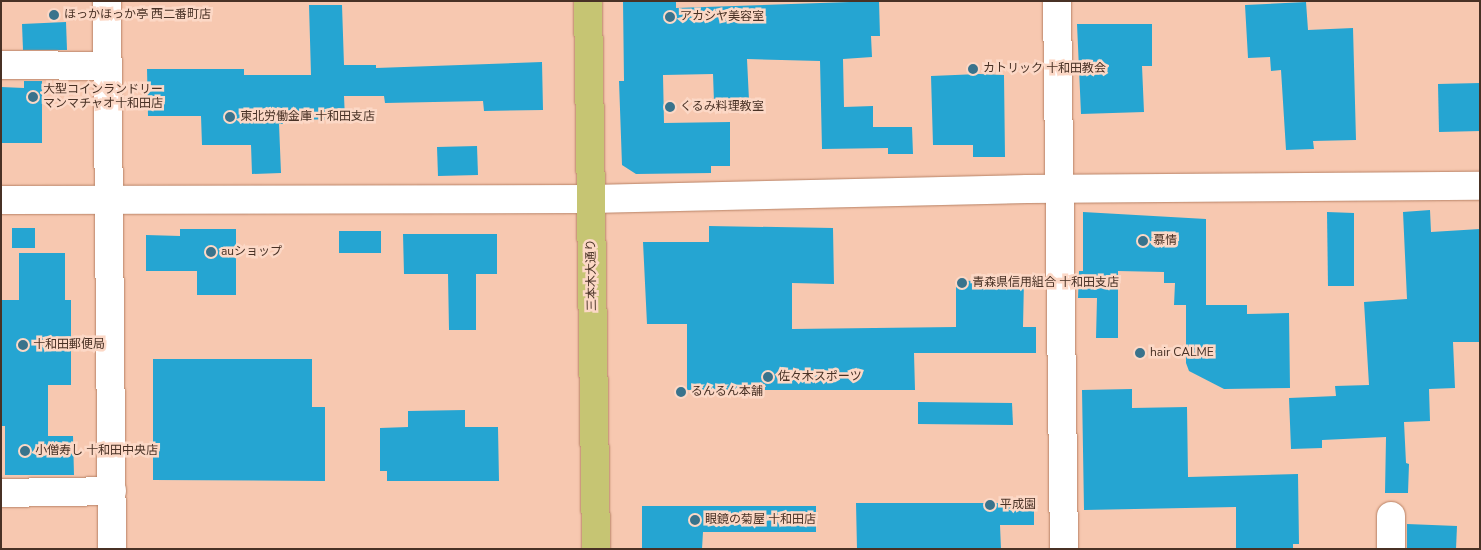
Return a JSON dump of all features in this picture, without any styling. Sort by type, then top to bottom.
[{"type":"highway","name":"三本木大通り","points":[[588,1],[596,549]]},
{"type":"street","points":[[107,1],[112,549]]},
{"type":"street","points":[[1057,1],[1064,549]]},
{"type":"street","points":[[1,65],[107,66]]},
{"type":"street","points":[[1,200],[591,199],[1058,189],[1480,186]]},
{"type":"street","points":[[1,493],[112,491]]},
{"type":"street","points":[[1391,516],[1391,549]]},
{"type":"building","points":[[623,1],[676,1],[676,8],[879,1],[880,36],[871,36],[872,57],[843,59],[844,107],[873,106],[873,127],[912,127],[913,154],[888,154],[888,148],[822,149],[820,61],[747,59],[749,100],[714,102],[713,74],[663,75],[664,123],[730,122],[730,166],[711,166],[711,173],[636,174],[622,165],[619,81],[624,81]]},
{"type":"building","points":[[1306,2],[1308,30],[1353,28],[1356,140],[1313,141],[1314,149],[1286,150],[1281,70],[1271,71],[1270,57],[1248,58],[1245,5]]},
{"type":"building","points":[[309,5],[342,5],[344,65],[376,65],[376,68],[542,62],[543,110],[484,111],[483,101],[385,103],[384,96],[344,96],[345,119],[283,120],[283,124],[279,124],[281,173],[252,174],[251,145],[202,145],[201,116],[148,116],[147,69],[244,69],[244,75],[311,75]]},
{"type":"building","points":[[66,22],[67,50],[23,50],[22,24]]},
{"type":"building","points":[[1077,24],[1152,24],[1152,66],[1142,66],[1144,112],[1081,114]]},
{"type":"building","points":[[1004,75],[1005,157],[973,157],[973,145],[933,145],[931,76]]},
{"type":"building","points":[[24,81],[42,81],[42,143],[1,143],[1,87],[24,88]]},
{"type":"building","points":[[1480,83],[1480,131],[1439,132],[1438,84]]},
{"type":"building","points":[[477,146],[478,175],[438,176],[437,147]]},
{"type":"building","points":[[1430,210],[1431,232],[1480,229],[1480,342],[1453,342],[1455,388],[1429,389],[1430,421],[1404,422],[1406,463],[1409,464],[1408,493],[1385,493],[1386,437],[1322,440],[1322,448],[1291,449],[1289,398],[1336,396],[1335,386],[1369,385],[1364,302],[1407,299],[1403,212]]},
{"type":"building","points":[[1083,212],[1206,219],[1206,305],[1247,305],[1247,314],[1289,313],[1290,388],[1224,389],[1189,371],[1186,363],[1186,305],[1174,305],[1175,283],[1164,283],[1164,272],[1118,271],[1118,338],[1096,338],[1097,298],[1078,298],[1079,271],[1083,271]]},
{"type":"building","points":[[1327,212],[1354,213],[1354,286],[1328,286]]},
{"type":"building","points":[[709,226],[833,228],[834,284],[792,283],[792,329],[956,327],[956,281],[1024,280],[1023,327],[1036,327],[1036,353],[914,353],[915,390],[687,390],[687,324],[647,324],[643,242],[709,242]]},
{"type":"building","points":[[12,228],[35,228],[35,248],[12,248]]},
{"type":"building","points":[[180,229],[236,229],[236,295],[197,295],[197,271],[146,271],[146,235],[180,236]]},
{"type":"building","points":[[339,231],[381,231],[381,253],[339,253]]},
{"type":"building","points":[[403,234],[497,234],[497,274],[476,274],[476,330],[449,330],[448,274],[404,274]]},
{"type":"building","points":[[19,253],[65,253],[65,300],[71,300],[71,385],[48,385],[48,436],[73,436],[74,475],[5,475],[5,426],[1,426],[1,300],[19,300]]},
{"type":"building","points":[[153,359],[312,359],[312,407],[325,407],[325,481],[153,480]]},
{"type":"building","points":[[1132,389],[1132,408],[1187,407],[1188,477],[1298,474],[1299,544],[1293,544],[1293,549],[1236,549],[1236,507],[1084,510],[1082,390]]},
{"type":"building","points":[[918,402],[1012,403],[1013,425],[918,424]]},
{"type":"building","points":[[465,410],[465,427],[498,427],[499,481],[387,481],[387,471],[380,471],[380,428],[408,427],[408,411]]},
{"type":"building","points":[[856,503],[1034,503],[1034,525],[1000,525],[1001,549],[857,549]]},
{"type":"building","points":[[642,506],[816,506],[816,532],[703,532],[702,549],[642,549]]},
{"type":"building","points":[[1407,524],[1457,526],[1456,549],[1407,549]]},
{"type":"place","name":"ほっかほっか亭 西二番町店","points":[[54,15]]},
{"type":"place","name":"アカシヤ美容室","points":[[670,17]]},
{"type":"place","name":"カトリック 十和田教会","points":[[973,69]]},
{"type":"place","name":"大型コインランドリー マンマチャオ十和田店","points":[[33,97]]},
{"type":"place","name":"くるみ料理教室","points":[[670,107]]},
{"type":"place","name":"東北労働金庫 十和田支店","points":[[230,117]]},
{"type":"place","name":"慕情","points":[[1143,241]]},
{"type":"place","name":"auショップ","points":[[211,252]]},
{"type":"place","name":"青森県信用組合 十和田支店","points":[[962,283]]},
{"type":"place","name":"十和田郵便局","points":[[23,345]]},
{"type":"place","name":"hair CALME","points":[[1140,353]]},
{"type":"place","name":"佐々木スポーツ","points":[[768,377]]},
{"type":"place","name":"るんるん本舗","points":[[681,392]]},
{"type":"place","name":"小僧寿し 十和田中央店","points":[[25,451]]},
{"type":"place","name":"平成園","points":[[990,505]]},
{"type":"place","name":"眼鏡の菊屋 十和田店","points":[[695,520]]}]
